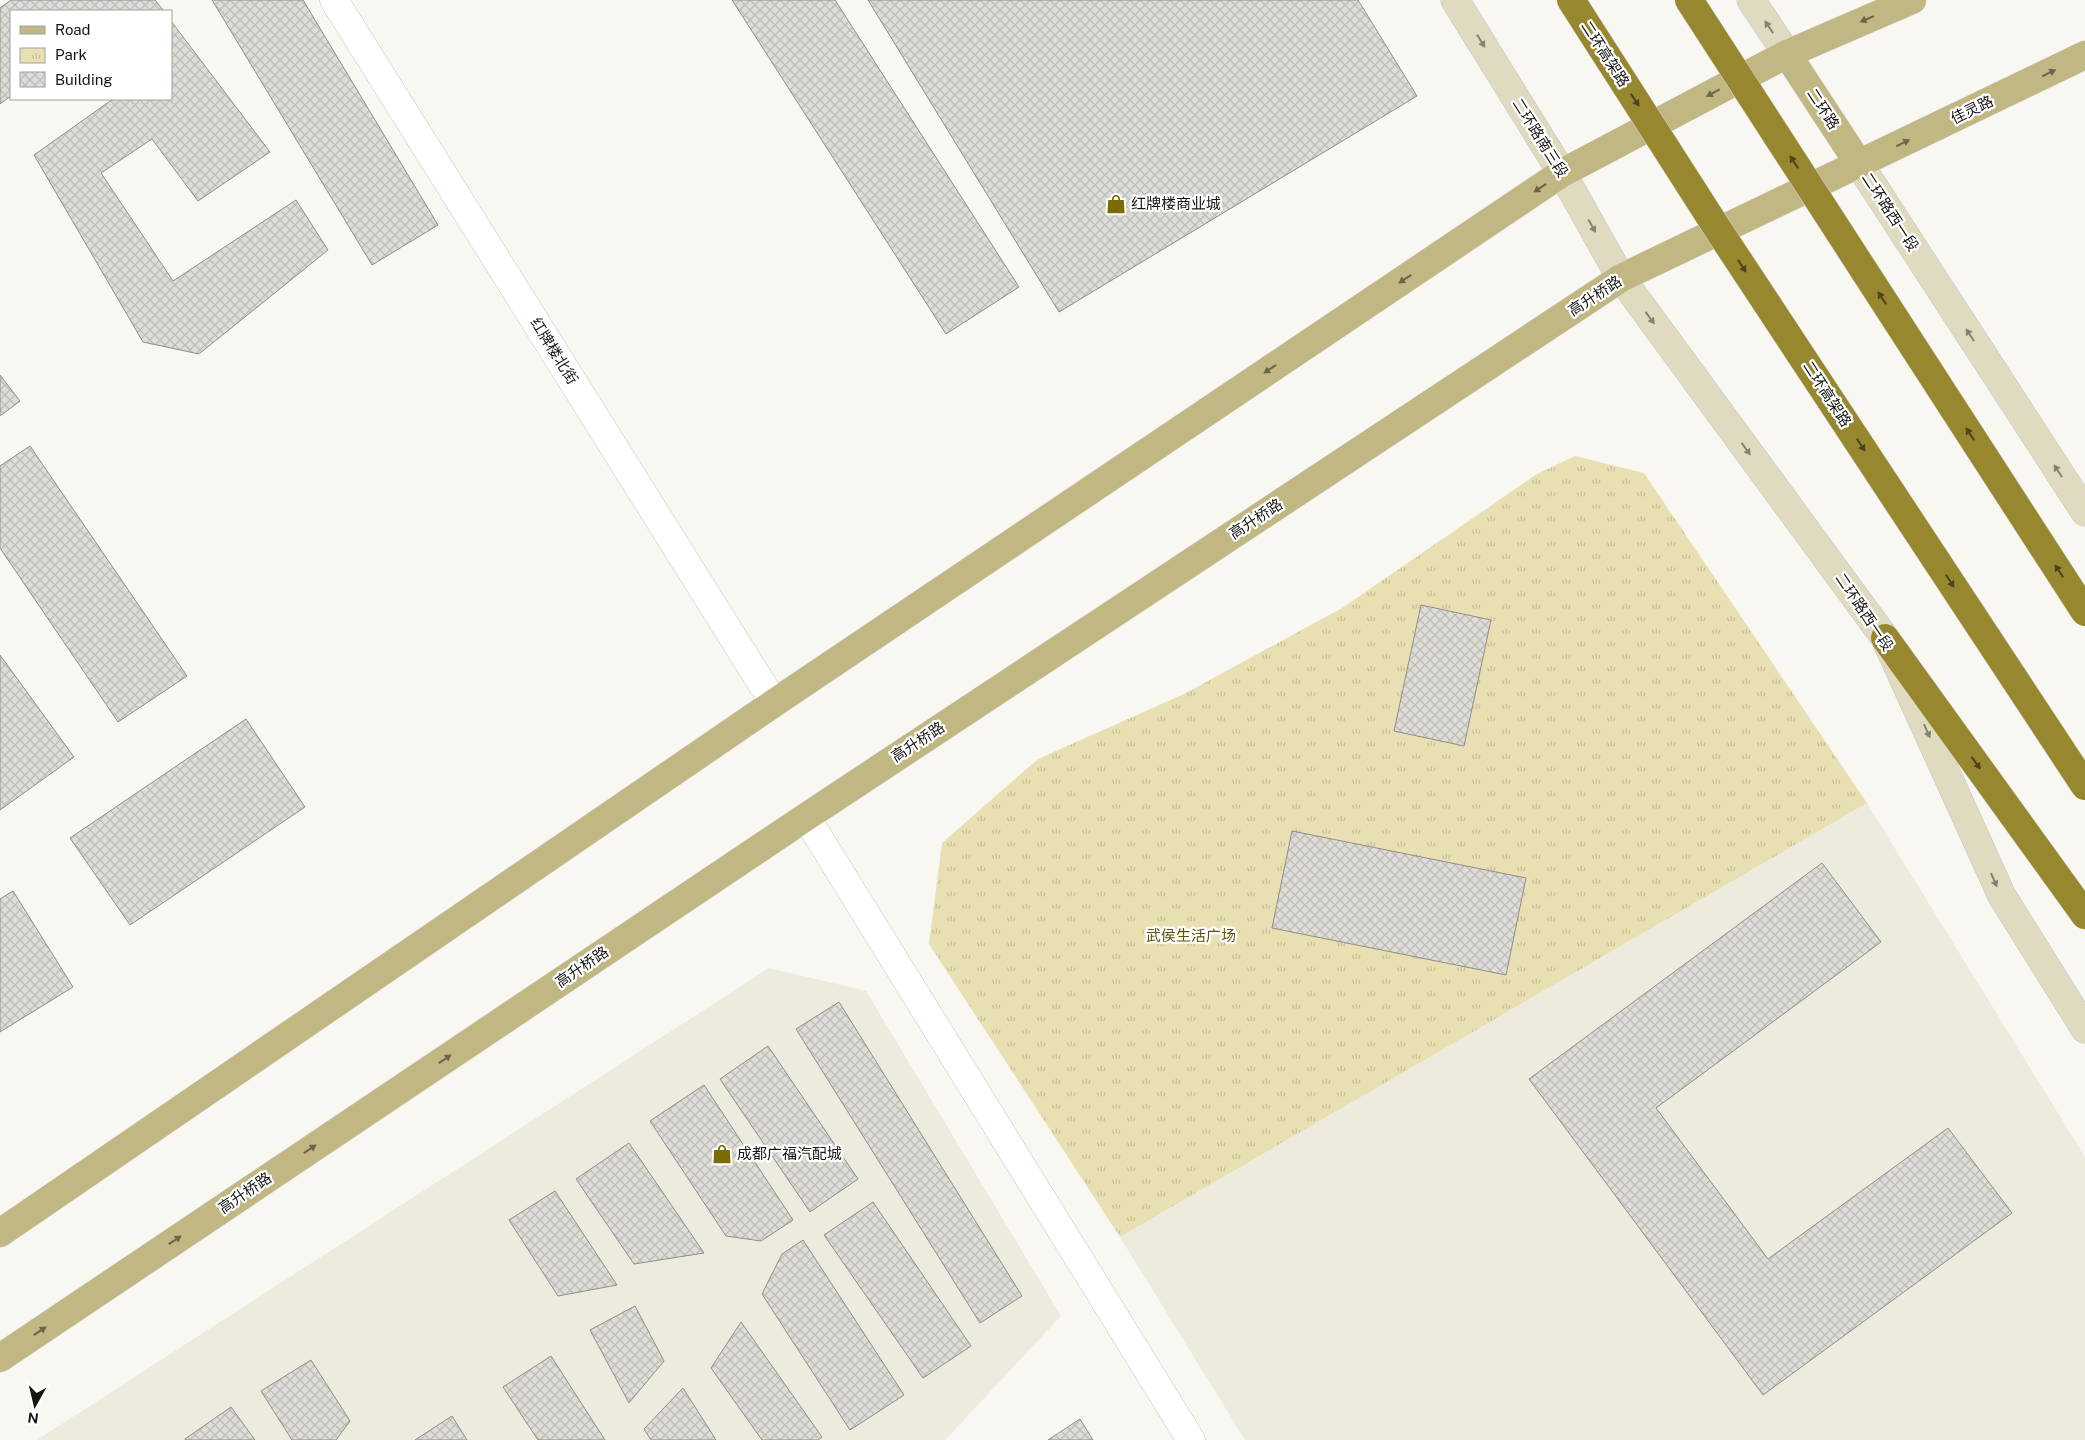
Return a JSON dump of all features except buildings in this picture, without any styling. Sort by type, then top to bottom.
[{"type":"highway","name":"二环高架路","points":[[1570,0],[1725,240],[2085,786]]},
{"type":"highway","points":[[1689,0],[2085,612]]},
{"type":"highway","points":[[1885,638],[2078,904]]},
{"type":"main road","name":"二环路南三段","points":[[1455,0],[1562,173],[1621,278]]},
{"type":"main road","points":[[1751,0],[1787,54]]},
{"type":"main road","points":[[0,1233],[774,703],[1562,173],[1787,54],[1912,0]]},
{"type":"main road","name":"二环路","points":[[1787,54],[1859,164]]},
{"type":"main road","name":"佳灵路","points":[[1859,164],[2085,55]]},
{"type":"main road","name":"高升桥路","points":[[0,1358],[806,816],[1621,278],[1859,164]]},
{"type":"main road","name":"二环路西一段","points":[[1859,164],[2085,512]]},
{"type":"main road","name":"二环路西一段","points":[[1621,278],[1885,638],[2002,896],[2085,1029]]},
{"type":"street","name":"红牌楼北街","points":[[334,0],[774,703]]},
{"type":"street","points":[[806,816],[1191,1440]]},
{"type":"shaded area","points":[[1867,803],[2085,1157],[2085,1440],[1245,1440],[1120,1237]]},
{"type":"shaded area","name":"成都广福汽配城","points":[[769,968],[866,991],[1061,1316],[945,1440],[37,1440]]},
{"type":"green space","name":"武侯生活广场","points":[[1575,456],[1644,473],[1867,803],[1120,1237],[929,944],[942,843],[1038,759],[1184,694],[1342,608],[1537,474]]},
{"type":"place","name":"红牌楼商业城","points":[[1116,204]]},
{"type":"place","name":"成都广福汽配城","points":[[722,1154]]}]
